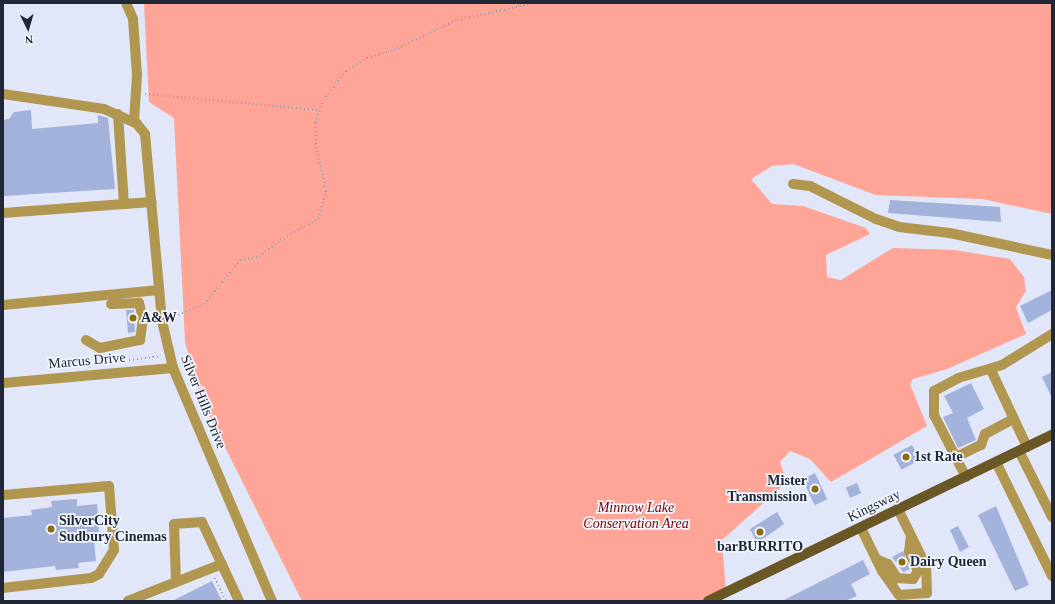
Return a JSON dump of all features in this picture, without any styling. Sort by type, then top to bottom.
[{"type":"main road","name":"Kingsway","points":[[708,601],[1052,435]]},
{"type":"street","points":[[3,94],[118,114],[134,122],[136,93],[133,19],[126,3]]},
{"type":"street","points":[[118,114],[124,204]]},
{"type":"street","name":"Silver Hills Drive","points":[[134,122],[145,134],[162,321],[173,368],[272,601]]},
{"type":"street","points":[[794,184],[810,186],[876,219],[900,227],[965,236],[1052,255]]},
{"type":"street","points":[[3,213],[152,202]]},
{"type":"street","points":[[3,305],[159,290]]},
{"type":"street","points":[[86,340],[100,348],[140,340],[143,318],[139,303],[112,304]]},
{"type":"street","points":[[966,477],[934,415],[934,391],[958,378],[991,370],[1052,334]]},
{"type":"street","name":"Marcus Drive","points":[[3,383],[173,368]]},
{"type":"street","points":[[991,370],[1013,419],[1023,449],[1052,517]]},
{"type":"street","points":[[956,457],[982,445],[985,434],[1013,419]]},
{"type":"street","points":[[996,462],[1052,576]]},
{"type":"street","points":[[3,495],[110,486],[114,550],[99,574],[91,578],[3,588]]},
{"type":"street","points":[[861,528],[876,559],[899,594],[927,593],[926,566],[898,509]]},
{"type":"street","points":[[176,582],[174,524],[202,522],[239,601]]},
{"type":"street","points":[[876,559],[888,564],[897,578],[913,579],[918,571],[910,552],[912,536]]},
{"type":"street","points":[[128,601],[222,564]]},
{"type":"path","points":[[162,321],[204,304],[240,260],[258,257],[280,240],[318,220],[326,201],[316,148],[319,110],[346,71],[367,58],[394,50],[464,17],[534,3]]},
{"type":"path","points":[[136,93],[319,110]]},
{"type":"path","points":[[98,364],[162,356]]},
{"type":"path","points":[[215,578],[226,601]]},
{"type":"green space","name":"Minnow Lake Conservation Area","points":[[144,3],[1052,3],[1052,214],[982,199],[876,195],[793,164],[772,166],[751,179],[772,204],[803,206],[866,228],[870,234],[826,255],[827,277],[841,280],[893,248],[954,250],[1010,259],[1024,277],[1026,291],[1016,307],[1026,334],[947,369],[913,379],[910,384],[927,426],[831,482],[810,459],[790,451],[780,462],[787,482],[722,540],[726,592],[707,601],[302,601],[201,399],[185,342],[174,118],[149,102]]},
{"type":"building","points":[[31,110],[32,129],[98,123],[98,115],[108,118],[115,189],[3,196],[3,120],[9,119],[14,112]]},
{"type":"building","points":[[890,200],[1000,207],[1001,222],[888,213]]},
{"type":"building","points":[[1052,290],[1052,310],[1028,323],[1020,306]]},
{"type":"building","points":[[126,310],[134,310],[135,332],[128,333]]},
{"type":"building","points":[[1052,372],[1052,398],[1042,377]]},
{"type":"building","points":[[971,383],[984,409],[967,418],[976,440],[958,448],[943,417],[953,413],[944,396]]},
{"type":"building","name":"1st Rate","points":[[912,445],[920,460],[901,470],[893,455]]},
{"type":"building","name":"Mister Transmission","points":[[815,473],[827,499],[815,505],[802,479]]},
{"type":"building","points":[[857,483],[861,493],[850,498],[846,487]]},
{"type":"building","name":"SilverCity Sudbury Cinemas","points":[[77,499],[77,506],[97,504],[100,541],[94,541],[96,561],[78,563],[79,568],[56,570],[55,566],[3,572],[3,518],[32,515],[31,510],[52,507],[51,501]]},
{"type":"building","points":[[996,506],[1029,585],[1015,591],[978,515]]},
{"type":"building","points":[[777,512],[784,524],[757,543],[750,529]]},
{"type":"building","points":[[958,526],[969,547],[960,552],[950,530]]},
{"type":"building","name":"Dairy Queen","points":[[903,551],[910,569],[903,572],[892,557]]},
{"type":"building","points":[[863,560],[870,574],[851,584],[857,596],[845,601],[782,601]]},
{"type":"building","points":[[212,581],[222,601],[172,601]]},
{"type":"place","name":"A&W","points":[[133,318]]},
{"type":"place","name":"1st Rate","points":[[906,457]]},
{"type":"place","name":"Mister Transmission","points":[[815,489]]},
{"type":"place","name":"SilverCity Sudbury Cinemas","points":[[51,529]]},
{"type":"place","name":"barBURRITO","points":[[760,532]]},
{"type":"place","name":"Dairy Queen","points":[[902,562]]}]
